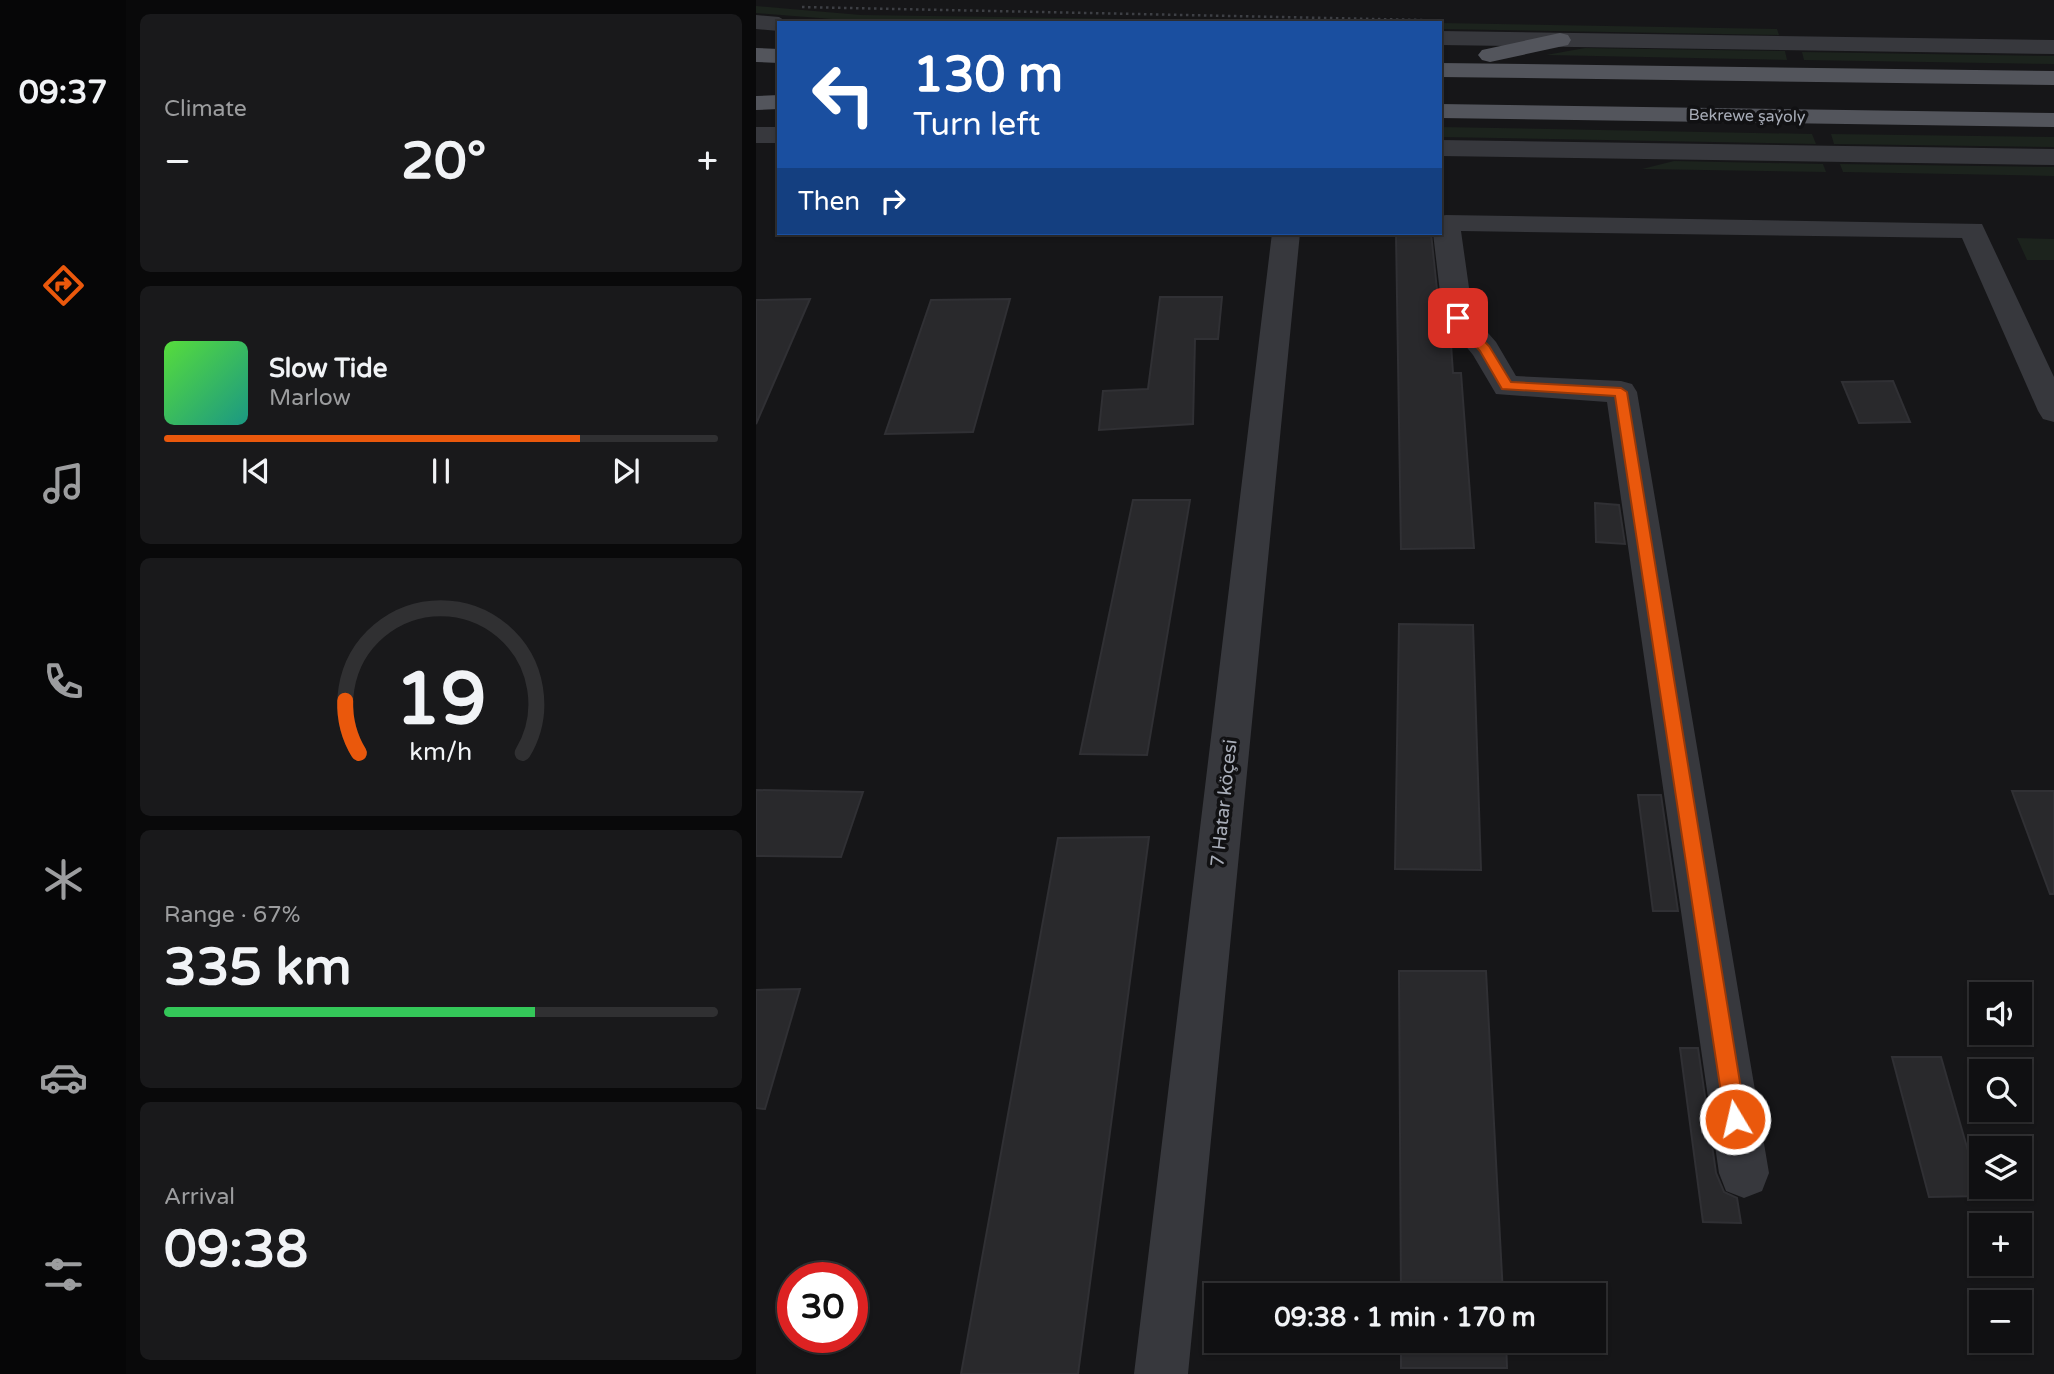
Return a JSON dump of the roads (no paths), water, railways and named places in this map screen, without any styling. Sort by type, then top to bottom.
[{"type":"main road","points":[[1442,68],[1560,40]]},
{"type":"main road","points":[[756,55],[777,56]]},
{"type":"main road","points":[[1442,68],[2054,78]]},
{"type":"main road","points":[[756,103],[777,102]]},
{"type":"main road","name":"Bekrewe şaýoly","points":[[1442,111],[2054,120]]},
{"type":"street","points":[[756,22],[785,15]]},
{"type":"street","points":[[1442,30],[1560,40],[2054,47]]},
{"type":"street","points":[[756,135],[777,135]]},
{"type":"street","points":[[1442,148],[2054,157]]},
{"type":"street","points":[[1744,1173],[1621,392],[1507,386],[1485,349],[1458,318],[1446,223],[1972,230],[2051,398]]},
{"type":"street","name":"7 Hatar köçesi","points":[[1161,1374],[1286,235]]}]
